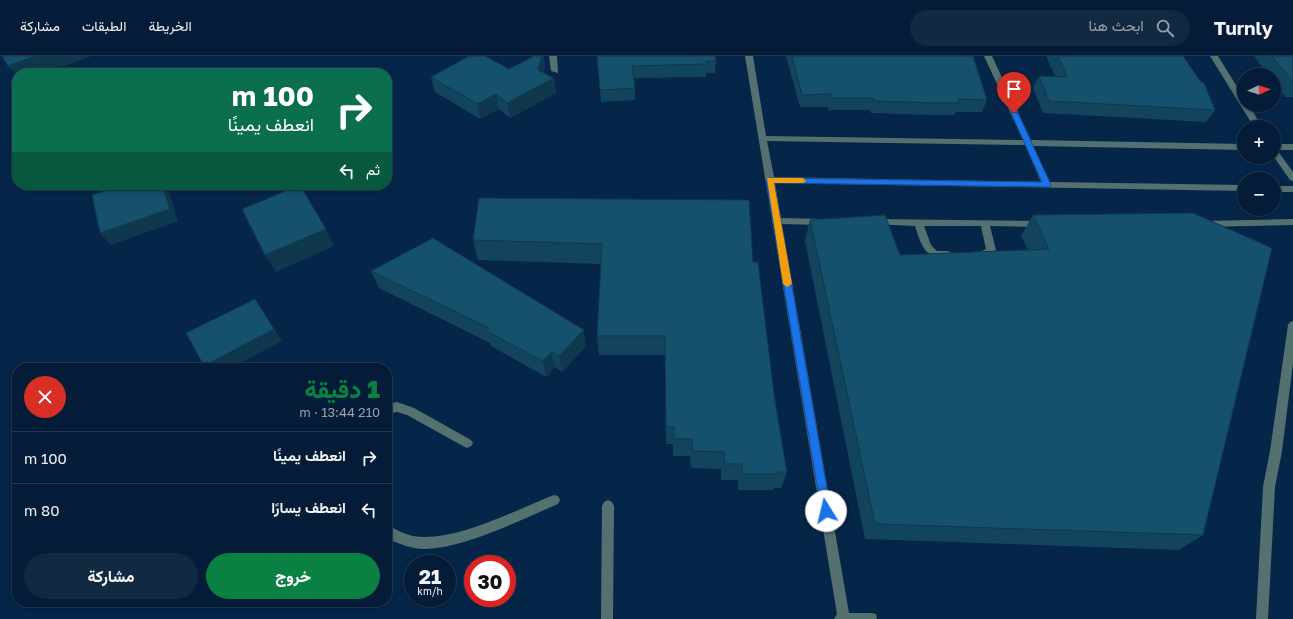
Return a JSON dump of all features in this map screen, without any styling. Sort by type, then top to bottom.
[{"type":"street","points":[[553,56],[555,71]]},
{"type":"street","points":[[749,56],[843,619],[871,619]]},
{"type":"street","points":[[988,56],[1048,185]]},
{"type":"street","points":[[1214,56],[1237,93]]},
{"type":"street","points":[[762,138],[1237,147]]},
{"type":"street","points":[[1281,147],[1293,147]]},
{"type":"street","points":[[1281,162],[1293,178]]},
{"type":"street","points":[[770,180],[1237,188]]},
{"type":"street","points":[[1281,189],[1293,189]]},
{"type":"street","points":[[777,221],[832,222]]},
{"type":"street","points":[[863,222],[1049,224]]},
{"type":"street","points":[[918,222],[927,247],[935,254],[984,255],[991,250],[985,223]]},
{"type":"street","points":[[1192,224],[1293,222]]},
{"type":"street","points":[[1262,619],[1269,487],[1276,451],[1293,325]]},
{"type":"street","points":[[392,408],[397,407],[410,411],[467,443]]},
{"type":"street","points":[[392,535],[398,539],[425,543],[456,538],[554,500]]},
{"type":"street","points":[[607,619],[608,506]]},
{"type":"building","points":[[2,56],[36,56],[8,66]]},
{"type":"building","points":[[469,56],[485,56],[509,69],[534,56],[542,56],[538,70],[554,78],[507,103],[496,94],[477,104],[431,77]]},
{"type":"building","points":[[597,56],[715,56],[716,61],[706,61],[707,64],[632,66],[635,88],[600,90]]},
{"type":"building","points":[[792,56],[973,56],[987,100],[958,99],[959,103],[935,103],[874,101],[873,98],[831,98],[831,94],[802,95]]},
{"type":"building","points":[[1058,56],[1183,56],[1201,82],[1204,83],[1215,110],[1049,101],[1039,76],[1067,77]]},
{"type":"building","points":[[1272,56],[1293,56],[1293,82]]},
{"type":"building","points":[[108,190],[164,190],[170,209],[100,233],[92,195]]},
{"type":"building","points":[[288,190],[303,190],[326,229],[265,255],[242,209]]},
{"type":"building","points":[[479,198],[749,200],[753,262],[758,262],[775,402],[787,472],[778,472],[779,474],[742,474],[742,464],[724,464],[724,452],[693,451],[692,439],[674,439],[674,427],[666,427],[665,336],[597,336],[602,244],[473,240]]},
{"type":"building","points":[[1193,213],[1272,248],[1203,535],[875,524],[810,220],[885,215],[900,255],[1049,249],[1033,215]]},
{"type":"building","points":[[433,238],[584,330],[559,356],[552,352],[543,361],[486,331],[489,328],[371,271]]},
{"type":"building","points":[[255,299],[274,329],[210,363],[202,363],[186,333]]},
{"type":"slow traffic","points":[[787,284],[770,180],[803,181]]},
{"type":"route","points":[[826,511],[770,180],[1048,185],[1014,113]]}]
